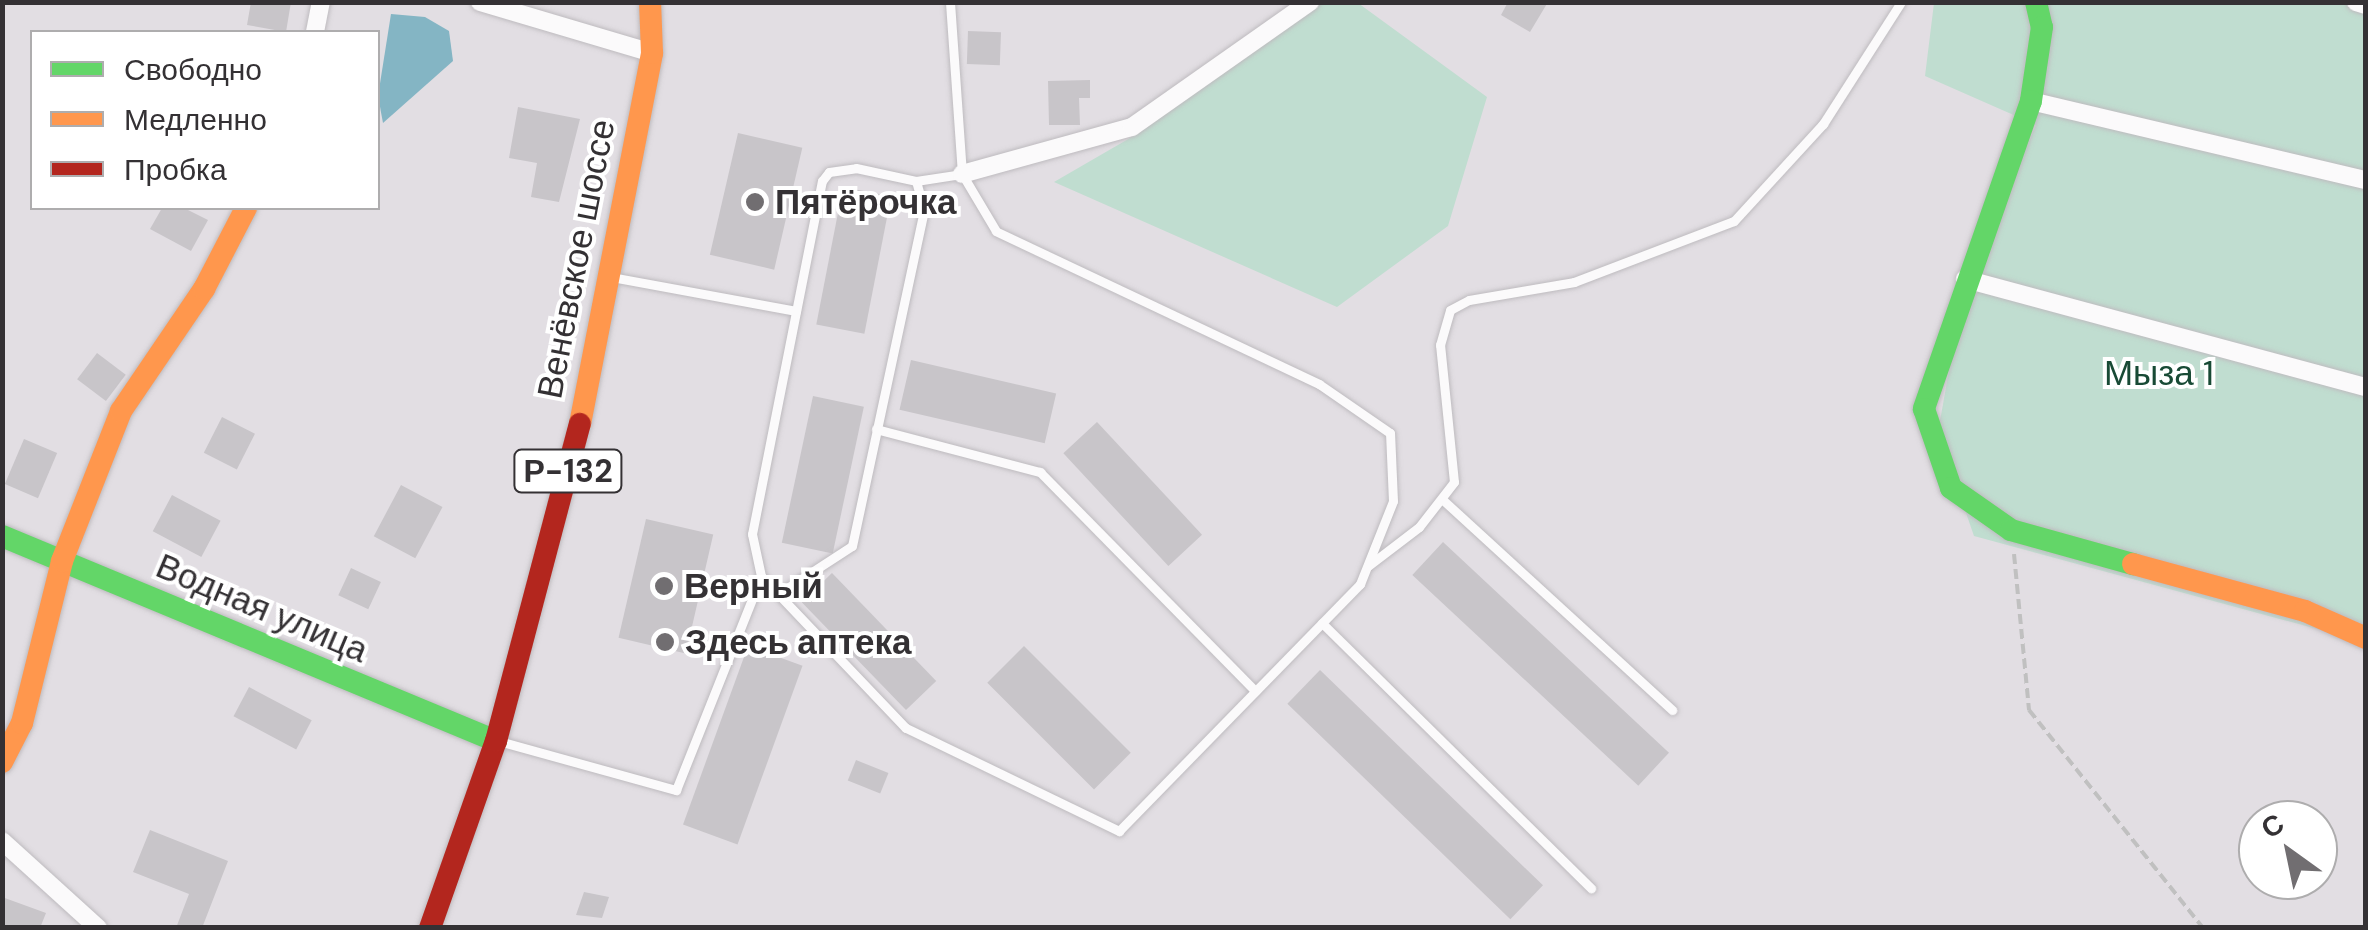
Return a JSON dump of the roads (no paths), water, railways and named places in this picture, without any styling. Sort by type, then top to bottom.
[{"type":"street","points":[[316,30],[321,2]]},
{"type":"street","points":[[480,2],[652,53]]},
{"type":"street","name":"Венёвское шоссе","points":[[430,928],[496,740],[578,433],[652,53],[650,2]]},
{"type":"street","points":[[962,174],[1132,127],[1310,2]]},
{"type":"street","points":[[2036,2],[2042,27],[2031,101],[1965,279],[1924,409],[1951,488],[2011,530],[2306,612],[2366,638]]},
{"type":"street","points":[[2356,2],[2366,4]]},
{"type":"street","points":[[2031,101],[2366,180]]},
{"type":"street","points":[[2,762],[22,723],[62,561],[121,412],[204,289],[245,210]]},
{"type":"street","points":[[1965,279],[2366,387]]},
{"type":"street","name":"Водная улица","points":[[2,536],[496,740]]},
{"type":"street","points":[[2,841],[98,928]]},
{"type":"lane","points":[[950,2],[962,174],[996,231],[1319,384],[1390,434],[1393,501],[1360,584],[1119,831],[906,728],[761,576],[752,534],[828,172],[856,168],[916,181],[962,174]]},
{"type":"lane","points":[[1366,568],[1442,500],[1455,465],[1440,346],[1450,310],[1574,282],[1726,227],[1756,203],[1823,124],[1901,2]]},
{"type":"lane","points":[[778,594],[852,546],[924,208],[916,181]]},
{"type":"lane","points":[[608,276],[796,311]]},
{"type":"lane","points":[[876,428],[1040,472],[1255,692]]},
{"type":"lane","points":[[1442,500],[1672,710]]},
{"type":"lane","points":[[496,740],[676,790],[761,576]]},
{"type":"lane","points":[[1322,622],[1591,888]]},
{"type":"water","points":[[391,14],[425,17],[449,31],[453,61],[383,123],[380,83]]},
{"type":"place","name":"Пятёрочка","points":[[755,202]]},
{"type":"place","name":"Верный","points":[[664,586]]},
{"type":"place","name":"Здесь аптека","points":[[665,642]]},
{"type":"park label","name":"Мыза 1","points":[[2159,373]]}]
